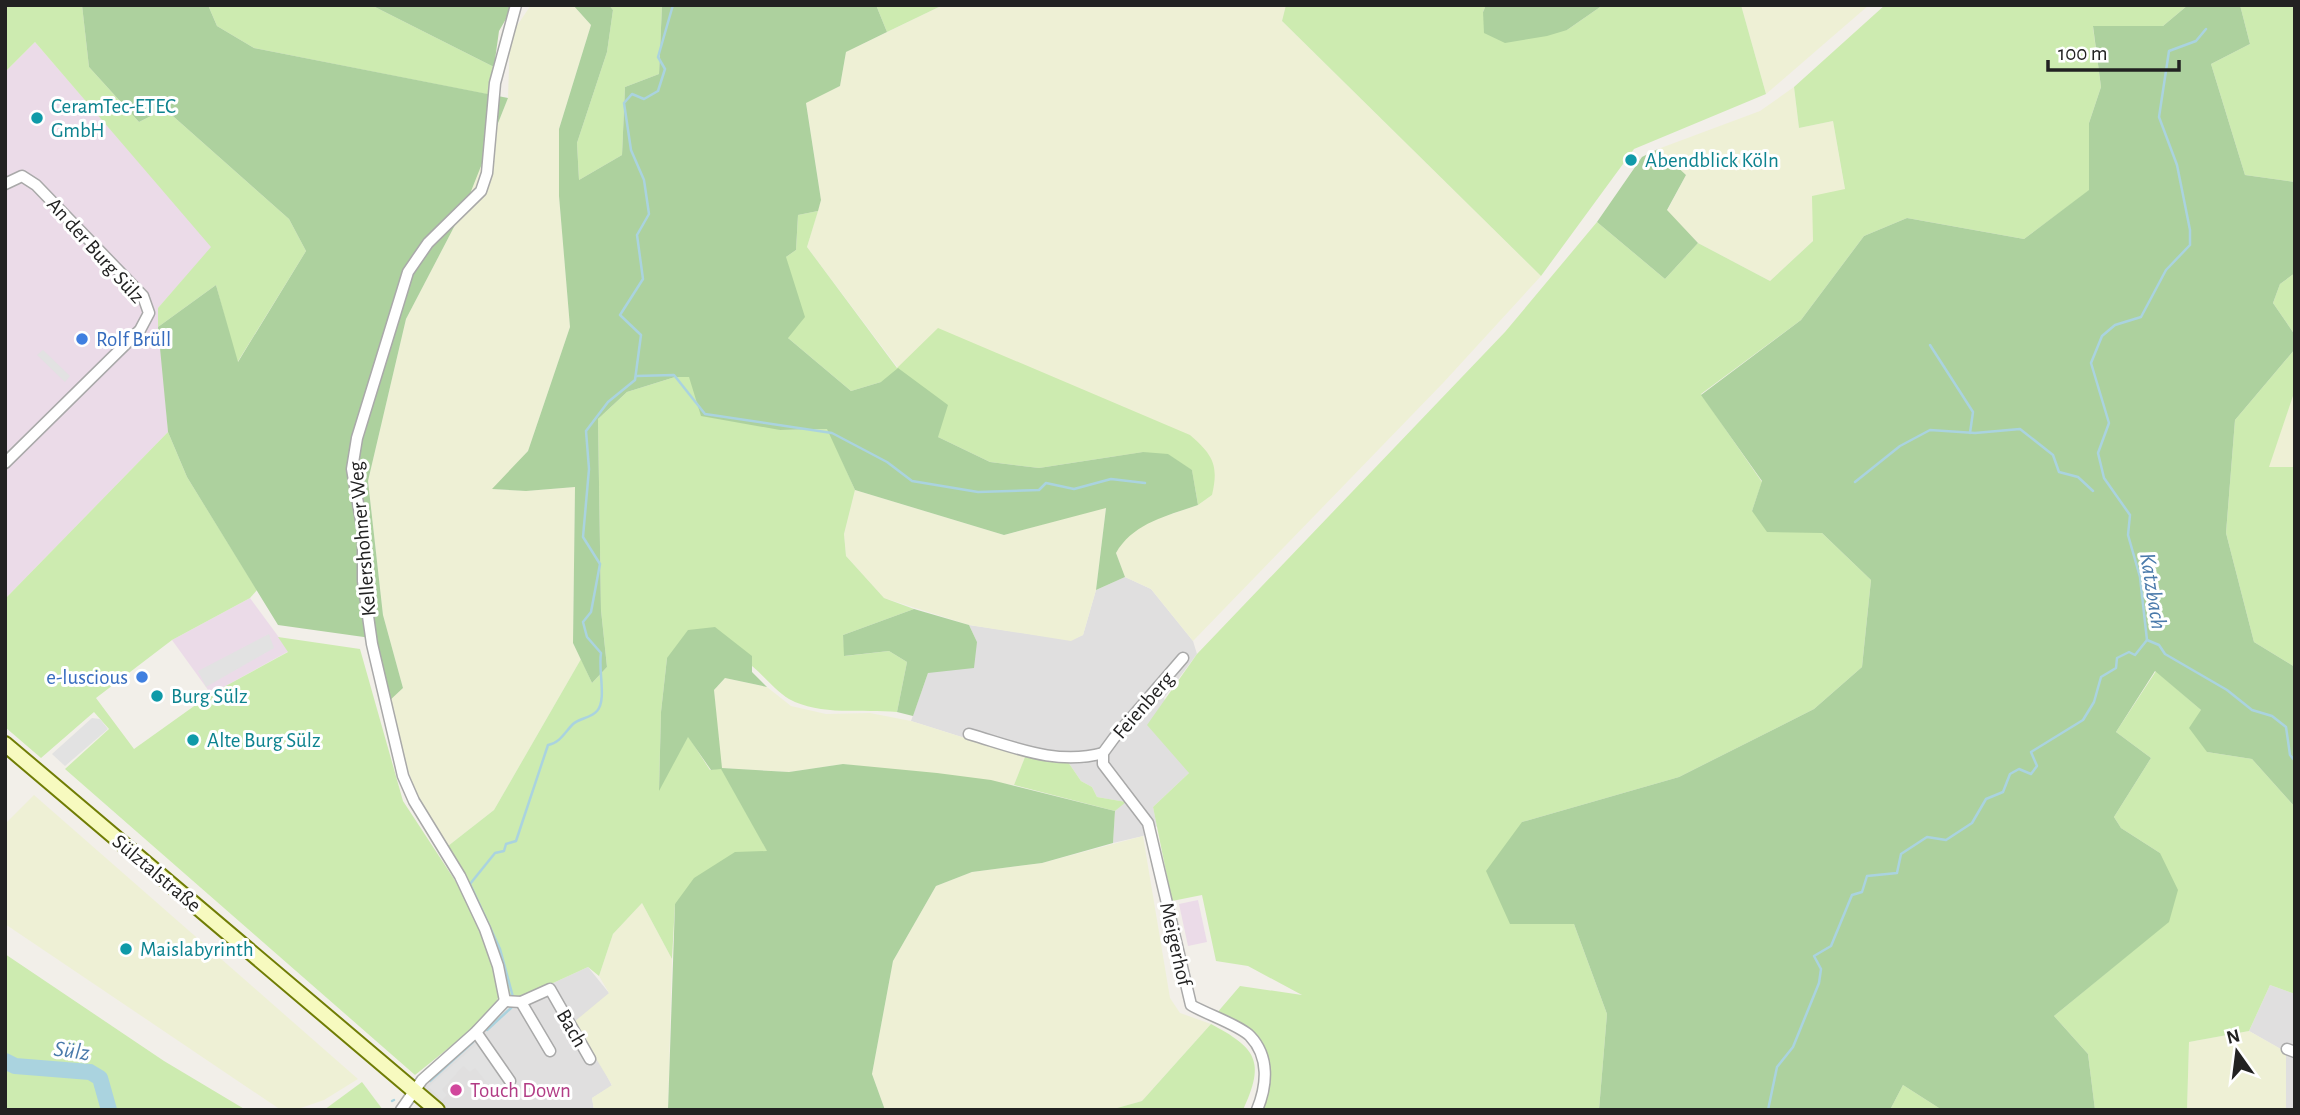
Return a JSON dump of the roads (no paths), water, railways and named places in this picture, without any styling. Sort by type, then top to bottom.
[{"type":"main road","name":"Sülztalstraße","points":[[5,744],[437,1110]]},
{"type":"street","name":"Kellershohner Weg","points":[[505,1001],[498,966],[485,929],[460,876],[414,801],[403,776],[372,644],[363,580],[363,532],[352,469],[357,438],[408,272],[428,243],[481,191],[487,173],[495,83],[516,5]]},
{"type":"street","name":"An der Burg Sülz","points":[[5,184],[22,176],[36,185],[143,296],[149,313],[140,330],[5,463]]},
{"type":"street","name":"Feienberg","points":[[969,734],[1051,758],[1082,759],[1103,753],[1183,658]]},
{"type":"street","name":"Feienberg","points":[[1103,753],[1103,764],[1148,823]]},
{"type":"street","name":"Meigerhof","points":[[1148,823],[1191,1004],[1250,1036],[1263,1061],[1266,1074],[1265,1091],[1257,1110]]},
{"type":"street","name":"Bach","points":[[505,1001],[521,1002],[550,989],[590,1059]]},
{"type":"street","points":[[401,1110],[414,1091],[505,1001]]},
{"type":"street","name":"Bach","points":[[521,1002],[550,1051]]},
{"type":"street","points":[[476,1032],[510,1081]]},
{"type":"waterway","points":[[513,997],[500,949],[470,884],[495,853],[504,851],[506,844],[516,841],[548,745],[559,740],[573,724],[595,713],[600,706],[601,653],[587,637],[583,622],[591,612],[600,564],[583,537],[589,469],[586,431],[608,402],[635,380],[641,335],[620,315],[643,279],[637,235],[649,214],[644,180],[631,150],[624,103],[632,94],[644,99],[658,91],[665,69],[658,57],[673,5]]},
{"type":"waterway","name":"Katzbach","points":[[1768,1110],[1777,1067],[1793,1047],[1819,983],[1821,969],[1814,956],[1831,946],[1852,895],[1862,892],[1867,876],[1897,873],[1901,854],[1927,837],[1946,840],[1972,823],[1986,799],[2003,792],[2010,774],[2019,769],[2031,774],[2037,766],[2031,752],[2083,720],[2094,702],[2101,677],[2116,668],[2117,658],[2129,652],[2135,655],[2147,640],[2140,577],[2128,535],[2130,515],[2104,478],[2098,453],[2109,423],[2091,363],[2102,336],[2115,325],[2141,317],[2166,270],[2190,245],[2190,230],[2177,165],[2159,117],[2169,51],[2196,41],[2206,29]]},
{"type":"waterway","points":[[1930,345],[1973,412],[1970,433]]},
{"type":"waterway","points":[[636,376],[674,375],[705,414],[832,433],[887,462],[912,481],[978,492],[1039,490],[1046,483],[1074,489],[1111,479],[1145,483]]},
{"type":"waterway","points":[[1855,482],[1900,446],[1930,430],[1975,433],[2020,429],[2053,455],[2059,472],[2078,477],[2093,491]]},
{"type":"waterway","points":[[2147,640],[2159,645],[2165,654],[2227,690],[2252,710],[2272,716],[2286,727],[2290,755],[2295,761]]},
{"type":"waterway","points":[[487,1030],[512,1007]]},
{"type":"waterway","points":[[430,1081],[473,1042]]},
{"type":"waterway","name":"Sülz","points":[[5,1061],[15,1066],[90,1072],[100,1078],[109,1110]]},
{"type":"place","name":"CeramTec-ETEC GmbH","points":[[37,118]]},
{"type":"place","name":"Abendblick Köln","points":[[1631,160]]},
{"type":"place","name":"Rolf Brüll","points":[[82,339]]},
{"type":"place","name":"e-luscious","points":[[142,677]]},
{"type":"place","name":"Burg Sülz","points":[[157,696]]},
{"type":"place","name":"Alte Burg Sülz","points":[[193,740]]},
{"type":"place","name":"Maislabyrinth","points":[[126,949]]},
{"type":"place","name":"Touch Down","points":[[456,1090]]}]
